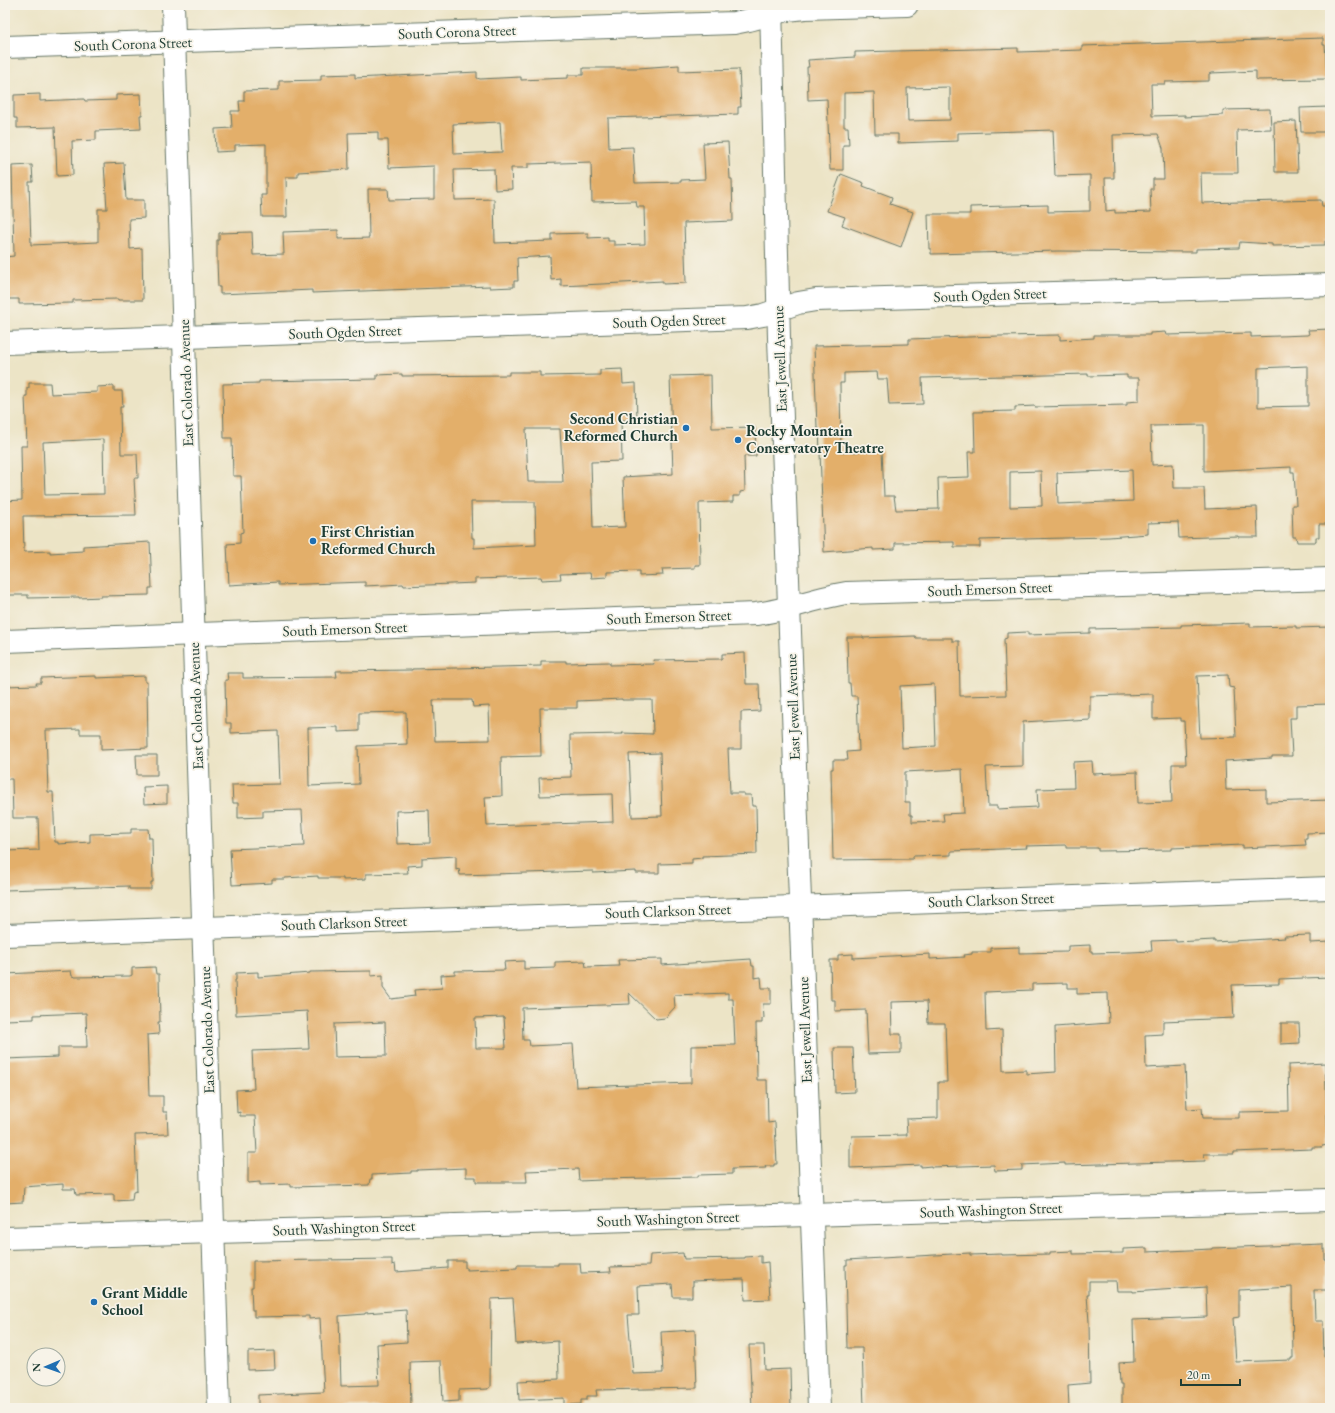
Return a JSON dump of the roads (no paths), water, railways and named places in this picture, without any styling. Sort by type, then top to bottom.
[{"type":"street","name":"East Colorado Avenue","points":[[173,5],[219,1408]]},
{"type":"street","name":"South Corona Street","points":[[5,48],[734,23],[749,20],[772,10],[907,5]]},
{"type":"street","name":"East Jewell Avenue","points":[[772,10],[779,310],[819,1408]]},
{"type":"street","name":"South Ogden Street","points":[[5,343],[747,318],[763,315],[798,303],[816,300],[1330,285]]},
{"type":"street","name":"South Emerson Street","points":[[5,641],[756,614],[846,593],[1330,579]]},
{"type":"street","name":"South Clarkson Street","points":[[5,935],[1330,888]]},
{"type":"street","name":"South Washington Street","points":[[5,1238],[1330,1200]]},
{"type":"place","name":"Second Christian Reformed Church","points":[[686,428]]},
{"type":"place","name":"Rocky Mountain Conservatory Theatre","points":[[738,440]]},
{"type":"place","name":"First Christian Reformed Church","points":[[313,541]]},
{"type":"place","name":"Grant Middle School","points":[[94,1302]]}]
